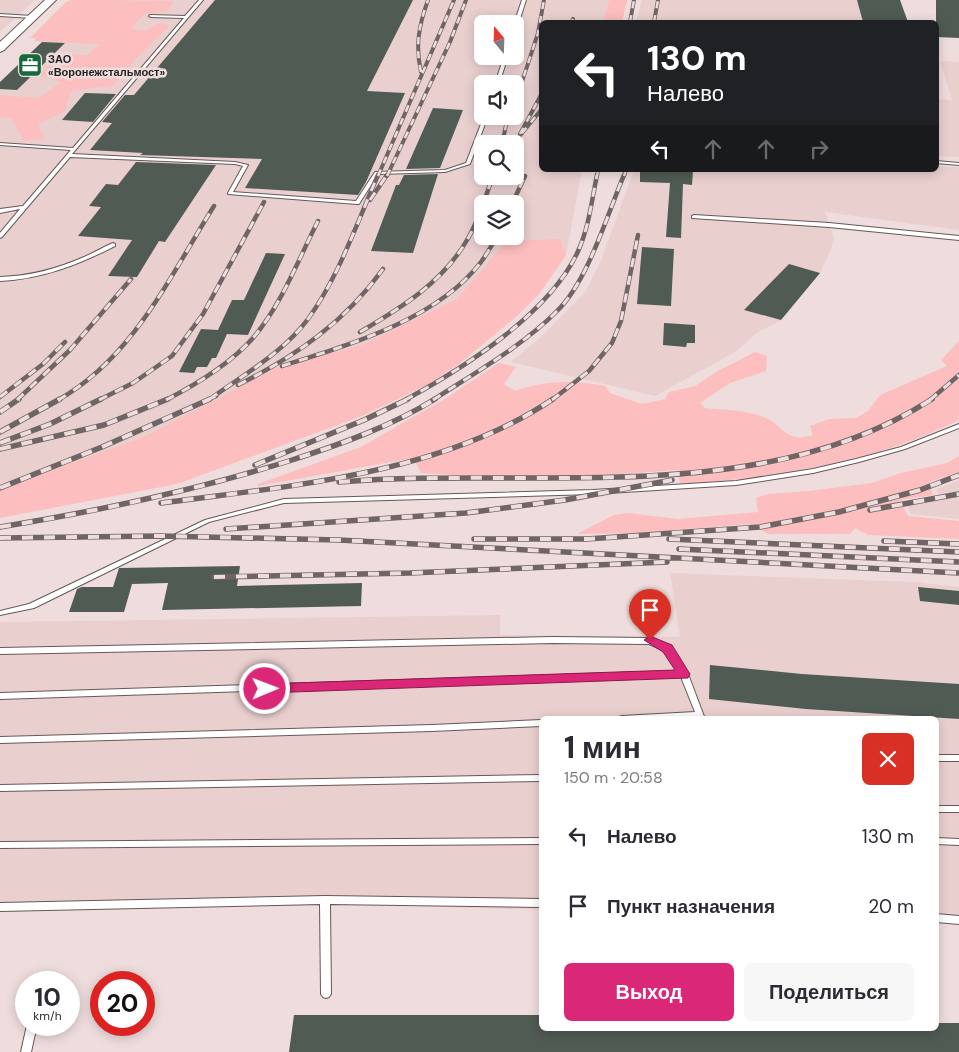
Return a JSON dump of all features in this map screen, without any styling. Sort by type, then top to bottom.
[{"type":"main road","points":[[1,46],[51,0]]},
{"type":"lane","points":[[0,236],[72,149],[201,0]]},
{"type":"lane","points":[[519,15],[524,0]]},
{"type":"lane","points":[[0,20],[2,16],[32,17]]},
{"type":"lane","points":[[151,16],[187,17]]},
{"type":"lane","points":[[68,155],[235,163],[246,165],[230,193],[356,203],[378,173],[445,171],[468,164],[483,125]]},
{"type":"lane","points":[[0,144],[72,149]]},
{"type":"lane","points":[[939,162],[959,164]]},
{"type":"lane","points":[[0,211],[24,207]]},
{"type":"lane","points":[[694,217],[829,225],[959,238]]},
{"type":"lane","points":[[0,279],[47,273],[86,260],[113,245]]},
{"type":"lane","points":[[0,613],[30,606],[207,521],[284,501],[593,492],[736,483],[804,473],[857,461],[903,448],[959,426]]},
{"type":"lane","points":[[0,651],[542,640],[650,640],[668,648],[684,674],[700,716]]},
{"type":"lane","points":[[0,696],[684,674]]},
{"type":"lane","points":[[0,740],[432,728],[539,723]]},
{"type":"lane","points":[[939,758],[959,758]]},
{"type":"lane","points":[[0,788],[539,778]]},
{"type":"lane","points":[[939,809],[959,809]]},
{"type":"lane","points":[[0,845],[539,841]]},
{"type":"lane","points":[[939,841],[959,842]]},
{"type":"lane","points":[[0,907],[324,900],[539,903]]},
{"type":"lane","points":[[324,900],[326,994]]},
{"type":"lane","points":[[939,918],[959,920]]},
{"type":"lane","points":[[26,1052],[30,1036]]},
{"type":"shaded area","points":[[0,0],[35,0],[0,32]]},
{"type":"shaded area","points":[[72,0],[174,1],[168,11],[144,14],[131,29],[144,31],[160,23],[169,26],[138,57],[114,85],[71,91],[65,111],[38,124],[44,139],[24,141],[12,119],[0,117],[0,95],[38,98],[60,83],[50,77],[39,76],[59,54],[87,55],[100,44],[34,41],[36,38],[30,38],[66,2]]},
{"type":"shaded area","points":[[86,0],[609,0],[604,20],[539,20],[539,172],[582,172],[566,255],[510,314],[0,506],[0,82]]},
{"type":"shaded area","points":[[609,0],[627,0],[622,20],[604,20]]},
{"type":"shaded area","points":[[642,0],[860,0],[861,20],[637,20]]},
{"type":"shaded area","points":[[940,61],[959,62],[959,157],[939,156],[939,99],[952,100]]},
{"type":"shaded area","points":[[939,166],[959,167],[959,230],[825,212],[834,238],[831,249],[820,273],[781,320],[758,332],[735,352],[655,396],[511,362],[543,335],[586,291],[600,263],[633,172],[939,172]]},
{"type":"shaded area","points":[[560,239],[566,255],[540,293],[517,316],[459,364],[427,385],[362,416],[177,484],[0,518],[0,489],[144,437],[276,368],[362,345],[457,299],[504,245],[524,245],[524,240]]},
{"type":"shaded area","points":[[959,341],[959,420],[895,447],[827,465],[757,477],[688,484],[680,483],[677,470],[549,477],[421,473],[413,458],[258,486],[258,484],[361,447],[448,397],[499,363],[516,367],[504,384],[515,391],[548,383],[583,383],[605,386],[610,393],[642,404],[665,399],[669,392],[695,386],[716,372],[755,352],[767,356],[766,371],[730,383],[700,403],[705,408],[740,411],[761,416],[769,419],[790,435],[803,437],[813,435],[810,426],[829,419],[856,418],[868,411],[880,395],[947,366],[941,360]]},
{"type":"shaded area","points":[[959,456],[959,472],[929,482],[933,495],[900,500],[908,516],[959,521],[959,539],[868,535],[855,528],[850,534],[768,534],[750,524],[636,533],[577,534],[614,515],[628,513],[678,519],[758,512],[756,498],[768,494],[872,483],[901,473],[947,463]]},
{"type":"shaded area","points":[[959,480],[959,519],[911,514],[907,505],[940,497],[936,489]]},
{"type":"shaded area","points":[[670,573],[915,582],[959,587],[959,920],[939,918],[939,716],[539,716],[539,910],[382,905],[0,908],[0,622],[500,615],[500,635],[680,637]]},
{"type":"building","points":[[215,0],[413,0],[367,91],[405,93],[366,182],[358,195],[245,188],[262,159],[140,155],[143,153],[90,150],[112,123],[102,122],[125,95],[134,95]]},
{"type":"building","points":[[857,0],[900,0],[907,20],[862,20]]},
{"type":"building","points":[[936,0],[959,0],[959,38],[939,37],[939,20],[936,20]]},
{"type":"building","points":[[42,42],[65,43],[17,90],[0,89],[0,82]]},
{"type":"building","points":[[85,93],[116,94],[93,122],[62,120]]},
{"type":"building","points":[[433,108],[463,110],[440,168],[406,169]]},
{"type":"building","points":[[136,162],[216,165],[165,242],[159,241],[137,277],[108,276],[132,240],[78,236],[101,207],[89,206],[106,184],[118,185]]},
{"type":"building","points":[[640,172],[693,172],[692,185],[683,184],[681,238],[666,237],[670,183],[640,182]]},
{"type":"building","points":[[438,174],[413,253],[371,251],[396,185],[399,185],[404,175]]},
{"type":"building","points":[[642,247],[674,249],[671,306],[637,304]]},
{"type":"building","points":[[266,253],[285,254],[248,335],[227,334],[216,358],[212,358],[207,367],[197,367],[194,373],[179,372],[201,329],[218,330],[232,300],[244,300]]},
{"type":"building","points":[[789,264],[820,273],[781,320],[744,310]]},
{"type":"building","points":[[664,323],[695,325],[695,343],[687,343],[686,347],[663,345]]},
{"type":"building","points":[[240,566],[237,586],[362,583],[361,606],[162,610],[168,583],[132,584],[124,612],[69,612],[77,589],[82,587],[113,587],[119,568]]},
{"type":"building","points":[[918,587],[959,591],[959,605],[920,601]]},
{"type":"building","points":[[710,665],[802,674],[959,684],[959,719],[939,718],[939,716],[806,709],[709,699]]},
{"type":"building","points":[[294,1015],[539,1015],[539,1031],[939,1031],[939,1023],[959,1023],[959,1052],[289,1052]]},
{"type":"railway","points":[[421,72],[418,44],[422,18],[428,0]]},
{"type":"railway","points":[[378,176],[454,0]]},
{"type":"railway","points":[[387,176],[450,42],[466,0]]},
{"type":"railway","points":[[540,20],[544,0]]},
{"type":"railway","points":[[630,20],[634,0]]},
{"type":"railway","points":[[654,20],[658,0]]},
{"type":"railway","points":[[524,76],[539,28]]},
{"type":"railway","points":[[520,134],[539,99]]},
{"type":"railway","points":[[520,135],[539,112]]},
{"type":"railway","points":[[504,135],[506,125]]},
{"type":"railway","points":[[597,176],[598,172]]},
{"type":"railway","points":[[624,176],[625,172]]},
{"type":"railway","points":[[211,398],[275,353],[308,319],[338,267],[378,175]]},
{"type":"railway","points":[[370,200],[387,175]]},
{"type":"railway","points":[[405,400],[479,355],[528,316],[549,295],[566,272],[579,249],[588,222],[597,175]]},
{"type":"railway","points":[[433,400],[529,336],[557,311],[578,283],[596,247],[624,175]]},
{"type":"railway","points":[[516,195],[525,176]]},
{"type":"railway","points":[[360,332],[420,293],[446,269],[471,233],[490,185]]},
{"type":"railway","points":[[101,399],[133,383],[172,356],[203,314],[264,202]]},
{"type":"railway","points":[[58,400],[108,362],[129,339],[148,314],[214,206]]},
{"type":"railway","points":[[167,399],[212,373],[253,338],[273,311],[318,221]]},
{"type":"railway","points":[[552,400],[589,371],[612,343],[621,321],[638,235]]},
{"type":"railway","points":[[282,366],[362,339],[416,315],[441,300],[463,282],[481,262],[492,245]]},
{"type":"railway","points":[[238,385],[280,362],[318,336],[352,305],[383,269]]},
{"type":"railway","points":[[17,400],[70,350],[131,279]]},
{"type":"railway","points":[[0,397],[43,364],[65,342]]},
{"type":"railway","points":[[930,400],[959,375]]},
{"type":"railway","points":[[211,398],[216,396]]},
{"type":"railway","points":[[0,488],[102,447],[211,398]]},
{"type":"railway","points":[[207,400],[211,398]]},
{"type":"railway","points":[[0,412],[19,399]]},
{"type":"railway","points":[[0,432],[60,399]]},
{"type":"railway","points":[[0,443],[50,424],[101,399]]},
{"type":"railway","points":[[0,449],[104,425],[167,399]]},
{"type":"railway","points":[[255,465],[364,420],[408,399]]},
{"type":"railway","points":[[0,527],[148,499],[256,471],[366,434],[419,409],[435,399]]},
{"type":"railway","points":[[161,503],[313,482],[364,473],[414,460],[463,444],[510,424],[553,399]]},
{"type":"railway","points":[[339,482],[413,478],[643,476],[720,470],[794,457],[865,434],[932,399]]},
{"type":"railway","points":[[474,539],[587,539],[760,527],[839,512],[920,490],[959,475]]},
{"type":"railway","points":[[226,529],[466,513],[565,500],[672,480]]},
{"type":"railway","points":[[870,510],[959,494]]},
{"type":"railway","points":[[0,538],[160,536],[339,540],[959,573]]},
{"type":"railway","points":[[669,539],[959,552]]},
{"type":"railway","points":[[884,541],[959,544]]},
{"type":"railway","points":[[679,549],[959,562]]},
{"type":"railway","points":[[214,577],[410,573],[667,562]]},
{"type":"place","name":"ЗАО «Воронежстальмост»","points":[[30,65]]},
{"type":"route","points":[[265,689],[684,674],[668,648],[650,640]]}]
